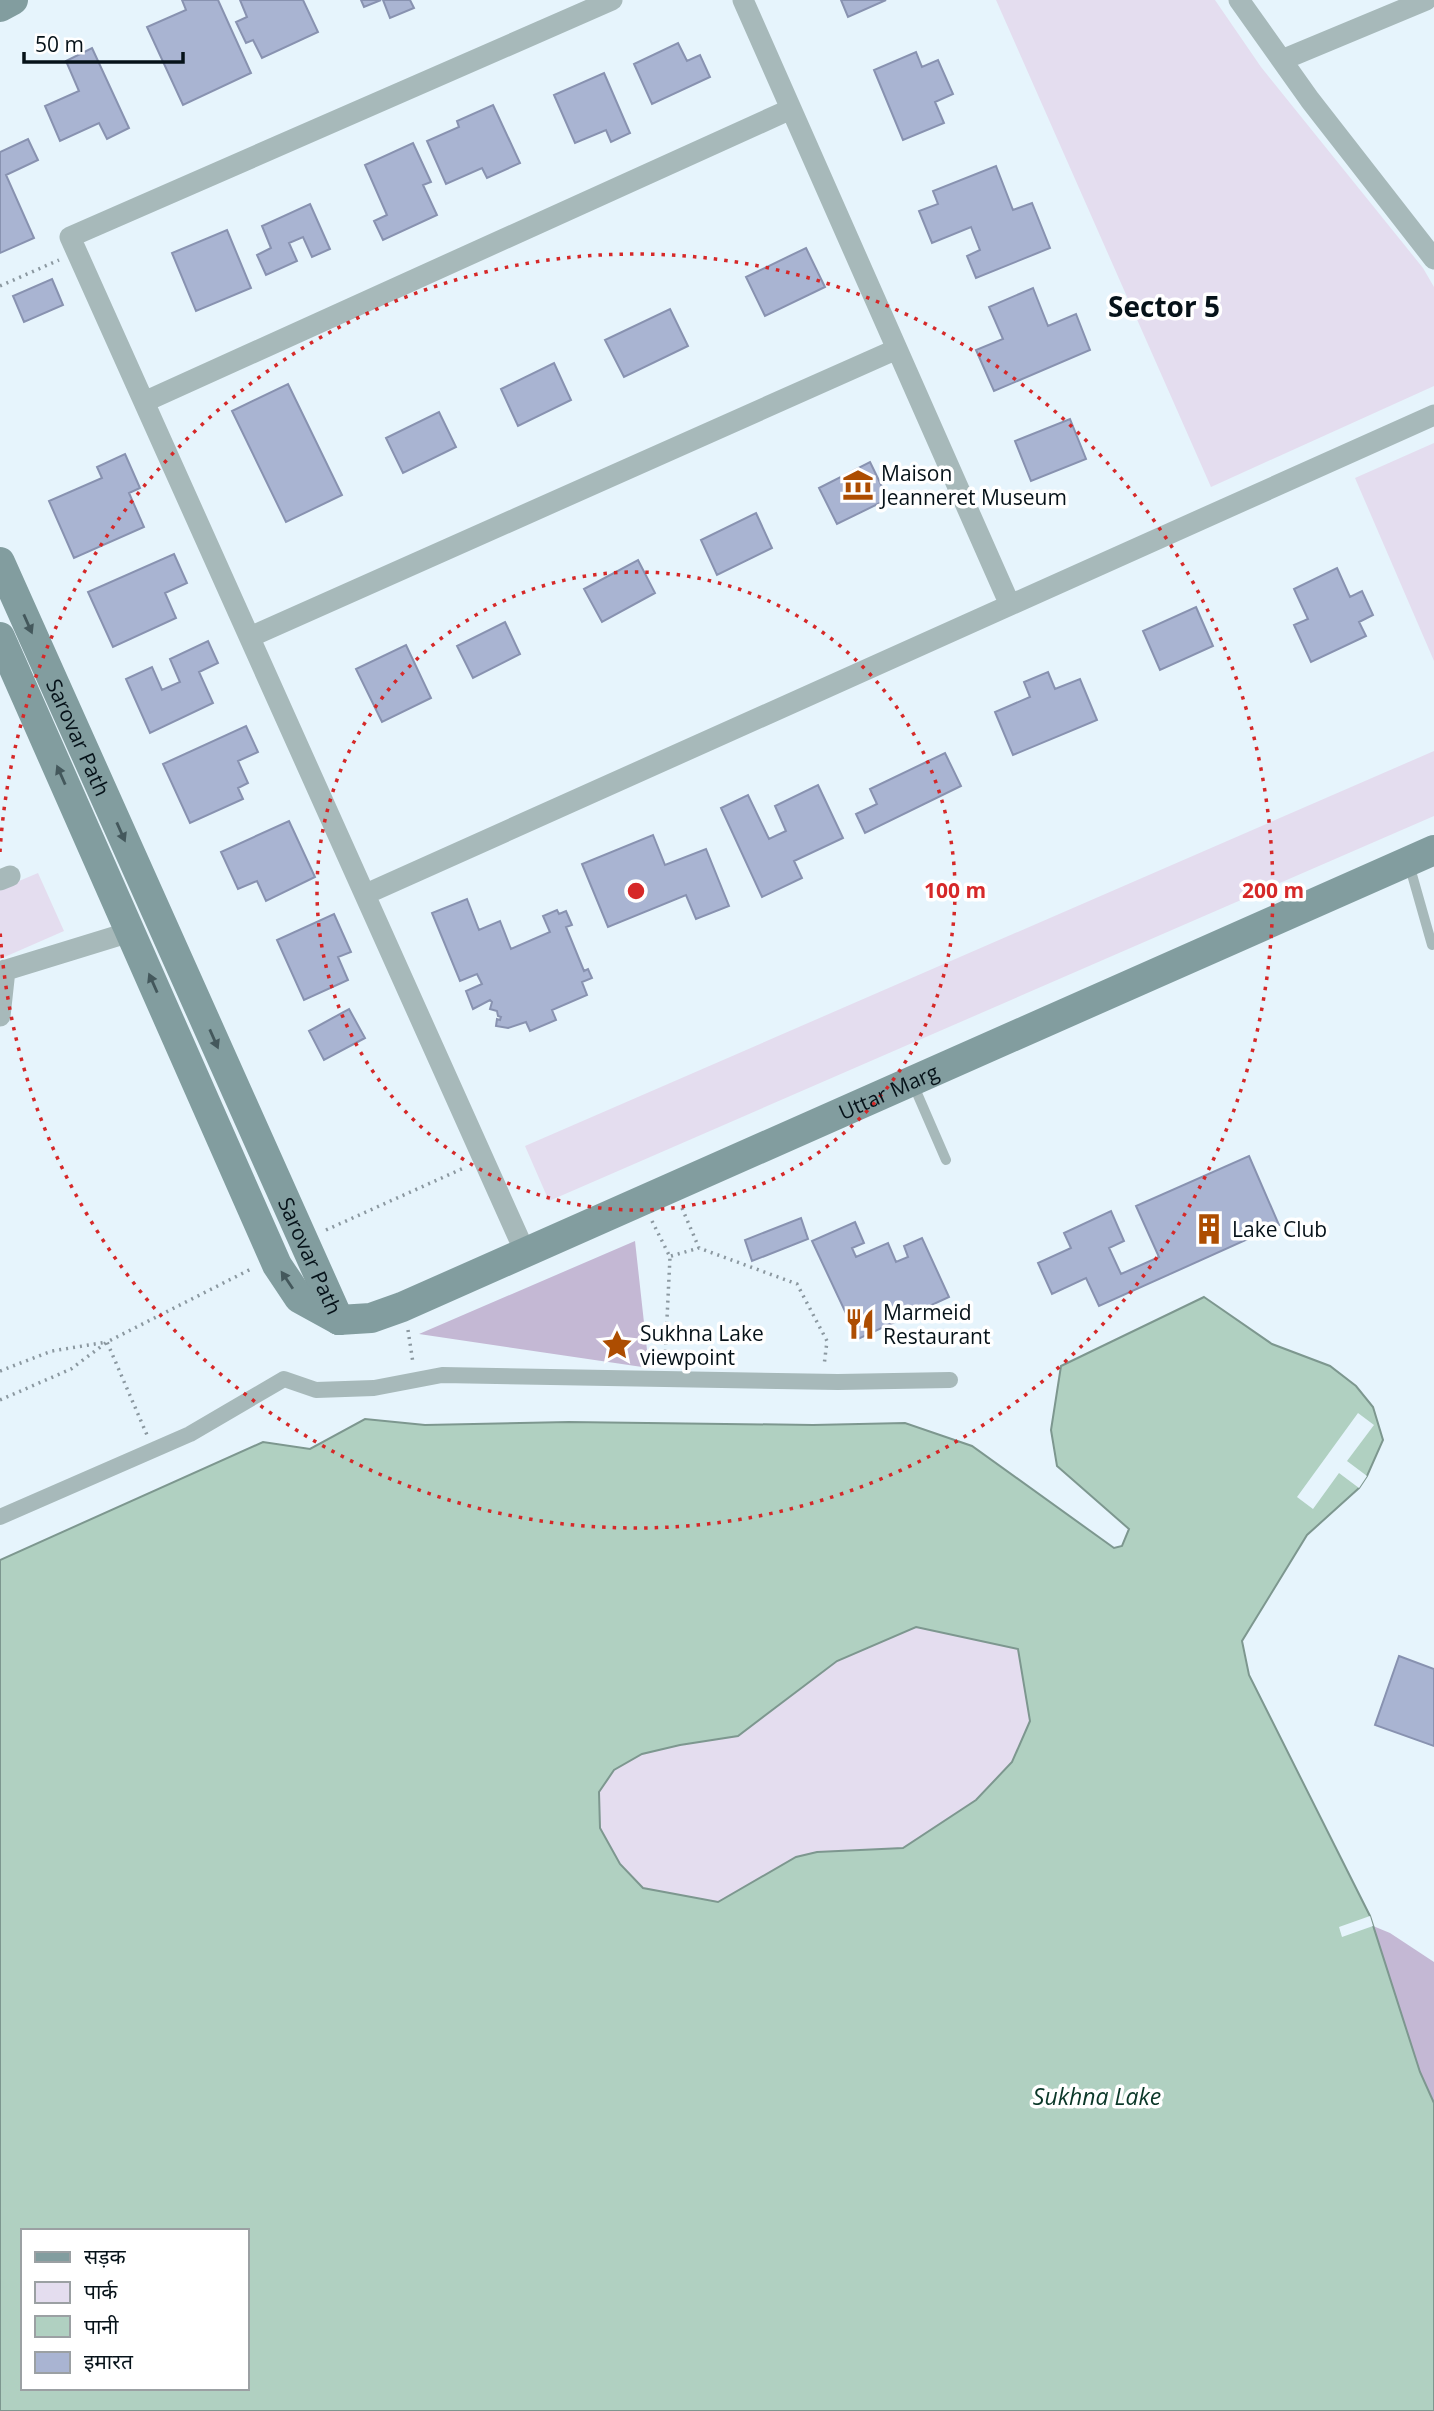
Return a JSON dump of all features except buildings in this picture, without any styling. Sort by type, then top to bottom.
[{"type":"main road","points":[[0,8],[13,0]]},
{"type":"main road","name":"Sarovar Path","points":[[0,562],[339,1320]]},
{"type":"main road","name":"Sarovar Path","points":[[0,637],[273,1256],[299,1298],[339,1320]]},
{"type":"main road","name":"Uttar Marg","points":[[339,1320],[371,1318],[402,1307],[1421,856]]},
{"type":"street","points":[[525,1252],[70,237],[612,0]]},
{"type":"street","points":[[743,0],[1010,606]]},
{"type":"street","points":[[1239,0],[1310,100],[1434,259]]},
{"type":"street","points":[[1282,60],[1426,0]]},
{"type":"street","points":[[144,401],[790,109]]},
{"type":"street","points":[[250,637],[897,349]]},
{"type":"street","points":[[366,894],[1434,415]]},
{"type":"street","points":[[0,1016],[3,971],[130,932]]},
{"type":"street","points":[[0,1517],[190,1434],[284,1379],[316,1390],[374,1388],[442,1375],[823,1381],[950,1380]]},
{"type":"lane","points":[[1421,856],[1432,945]]},
{"type":"lane","points":[[911,1081],[946,1160]]},
{"type":"path","points":[[0,286],[77,253]]},
{"type":"path","points":[[304,1240],[484,1159]]},
{"type":"path","points":[[674,1186],[699,1248]]},
{"type":"path","points":[[641,1201],[670,1257],[664,1378]]},
{"type":"path","points":[[670,1257],[699,1248],[797,1284],[827,1341],[823,1381]]},
{"type":"path","points":[[0,1400],[71,1369],[107,1342],[239,1276],[273,1256]]},
{"type":"path","points":[[402,1307],[411,1341],[415,1380]]},
{"type":"path","points":[[0,1371],[52,1351],[107,1342]]},
{"type":"path","points":[[107,1342],[153,1450]]},
{"type":"green space","points":[[996,0],[1215,0],[1261,67],[1423,268],[1434,287],[1434,386],[1211,487]]},
{"type":"green space","points":[[1434,443],[1434,661],[1355,478]]},
{"type":"green space","points":[[1434,751],[1434,816],[549,1201],[525,1146]]},
{"type":"green space","points":[[38,873],[64,931],[0,959],[0,889]]},
{"type":"green space","points":[[916,1627],[1018,1649],[1030,1721],[1012,1762],[976,1800],[903,1848],[817,1852],[796,1857],[718,1902],[643,1888],[620,1864],[600,1828],[599,1792],[614,1770],[642,1754],[738,1736],[837,1661]]},
{"type":"shaded area","points":[[635,1241],[649,1368],[419,1334]]},
{"type":"shaded area","points":[[1373,1926],[1390,1933],[1434,1962],[1434,2103],[1420,2073]]},
{"type":"water","name":"Sukhna Lake","points":[[1204,1297],[1272,1344],[1330,1366],[1356,1386],[1373,1407],[1383,1440],[1367,1476],[1359,1488],[1307,1535],[1242,1641],[1249,1675],[1370,1916],[1420,2072],[1434,2103],[1434,2411],[0,2411],[0,1560],[263,1442],[310,1449],[365,1419],[425,1425],[569,1422],[813,1425],[905,1423],[972,1446],[1114,1548],[1122,1546],[1129,1529],[1057,1466],[1051,1430],[1061,1366]],"holes":[[[916,1627],[1018,1649],[1030,1721],[1012,1762],[976,1800],[903,1848],[817,1852],[796,1857],[718,1902],[643,1888],[620,1864],[600,1828],[599,1792],[614,1770],[642,1754],[738,1736],[837,1661]]]},
{"type":"pier","points":[[1358,1413],[1374,1425],[1347,1461],[1367,1476],[1359,1488],[1339,1473],[1313,1509],[1297,1497]]},
{"type":"pier","points":[[1370,1916],[1373,1926],[1342,1937],[1339,1927]]},
{"type":"place","name":"Maison Jeanneret Museum","points":[[858,485]]},
{"type":"place","name":"Lake Club","points":[[1209,1229]]},
{"type":"place","name":"Marmeid Restaurant","points":[[860,1324]]},
{"type":"place","name":"Sukhna Lake viewpoint","points":[[617,1345]]},
{"type":"district","name":"Sector 5","points":[[1164,306]]}]
